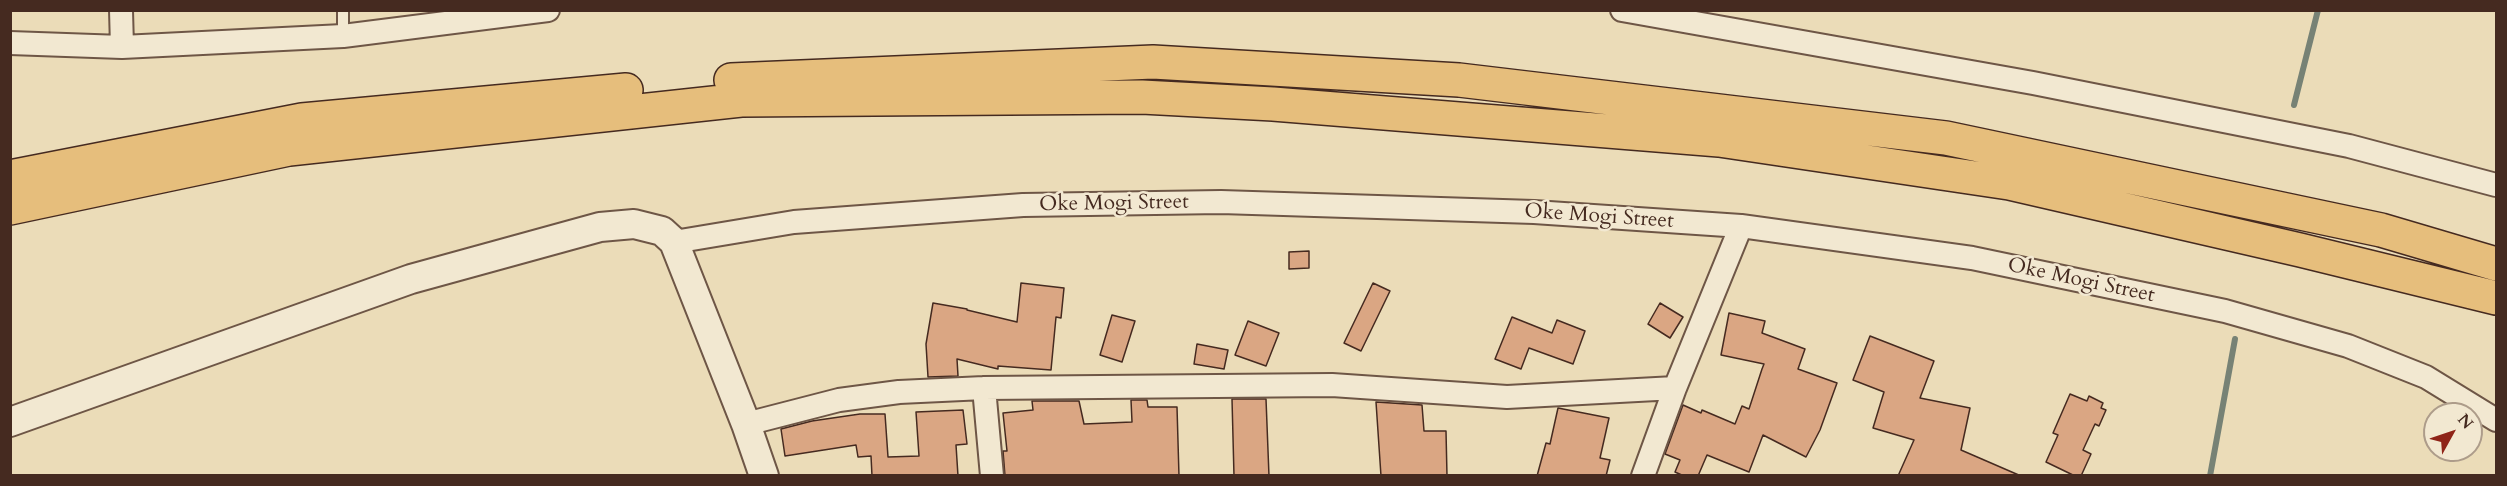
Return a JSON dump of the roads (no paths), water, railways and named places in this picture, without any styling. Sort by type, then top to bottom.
[{"type":"highway","points":[[10,208],[289,149],[481,116],[761,77],[1153,62],[1459,80],[1946,138],[2381,230],[2496,264]]},
{"type":"highway","points":[[10,177],[302,120],[481,116],[741,100],[1142,97],[1273,104],[1707,139],[2009,183],[2496,298]]},
{"type":"street","points":[[121,10],[122,47]]},
{"type":"street","points":[[10,43],[122,47],[343,36],[548,10]]},
{"type":"street","points":[[1622,10],[2068,90],[2349,146],[2496,185]]},
{"type":"street","name":"Oke Mogi Street","points":[[674,242],[795,222],[1023,205],[1232,202],[1439,208],[1741,226],[1972,258],[2225,310],[2348,346],[2426,377],[2496,420]]},
{"type":"street","points":[[10,422],[411,279],[600,227],[634,224],[662,231],[674,242],[746,424],[764,476]]},
{"type":"street","points":[[1642,476],[1741,226]]},
{"type":"street","points":[[746,424],[839,400],[899,392],[984,388],[1332,385],[1507,397],[1675,388]]},
{"type":"street","points":[[984,388],[992,476]]},
{"type":"lane","points":[[343,10],[343,36]]},
{"type":"waterway","points":[[2294,105],[2318,10]]},
{"type":"waterway","points":[[2210,476],[2235,339]]}]
